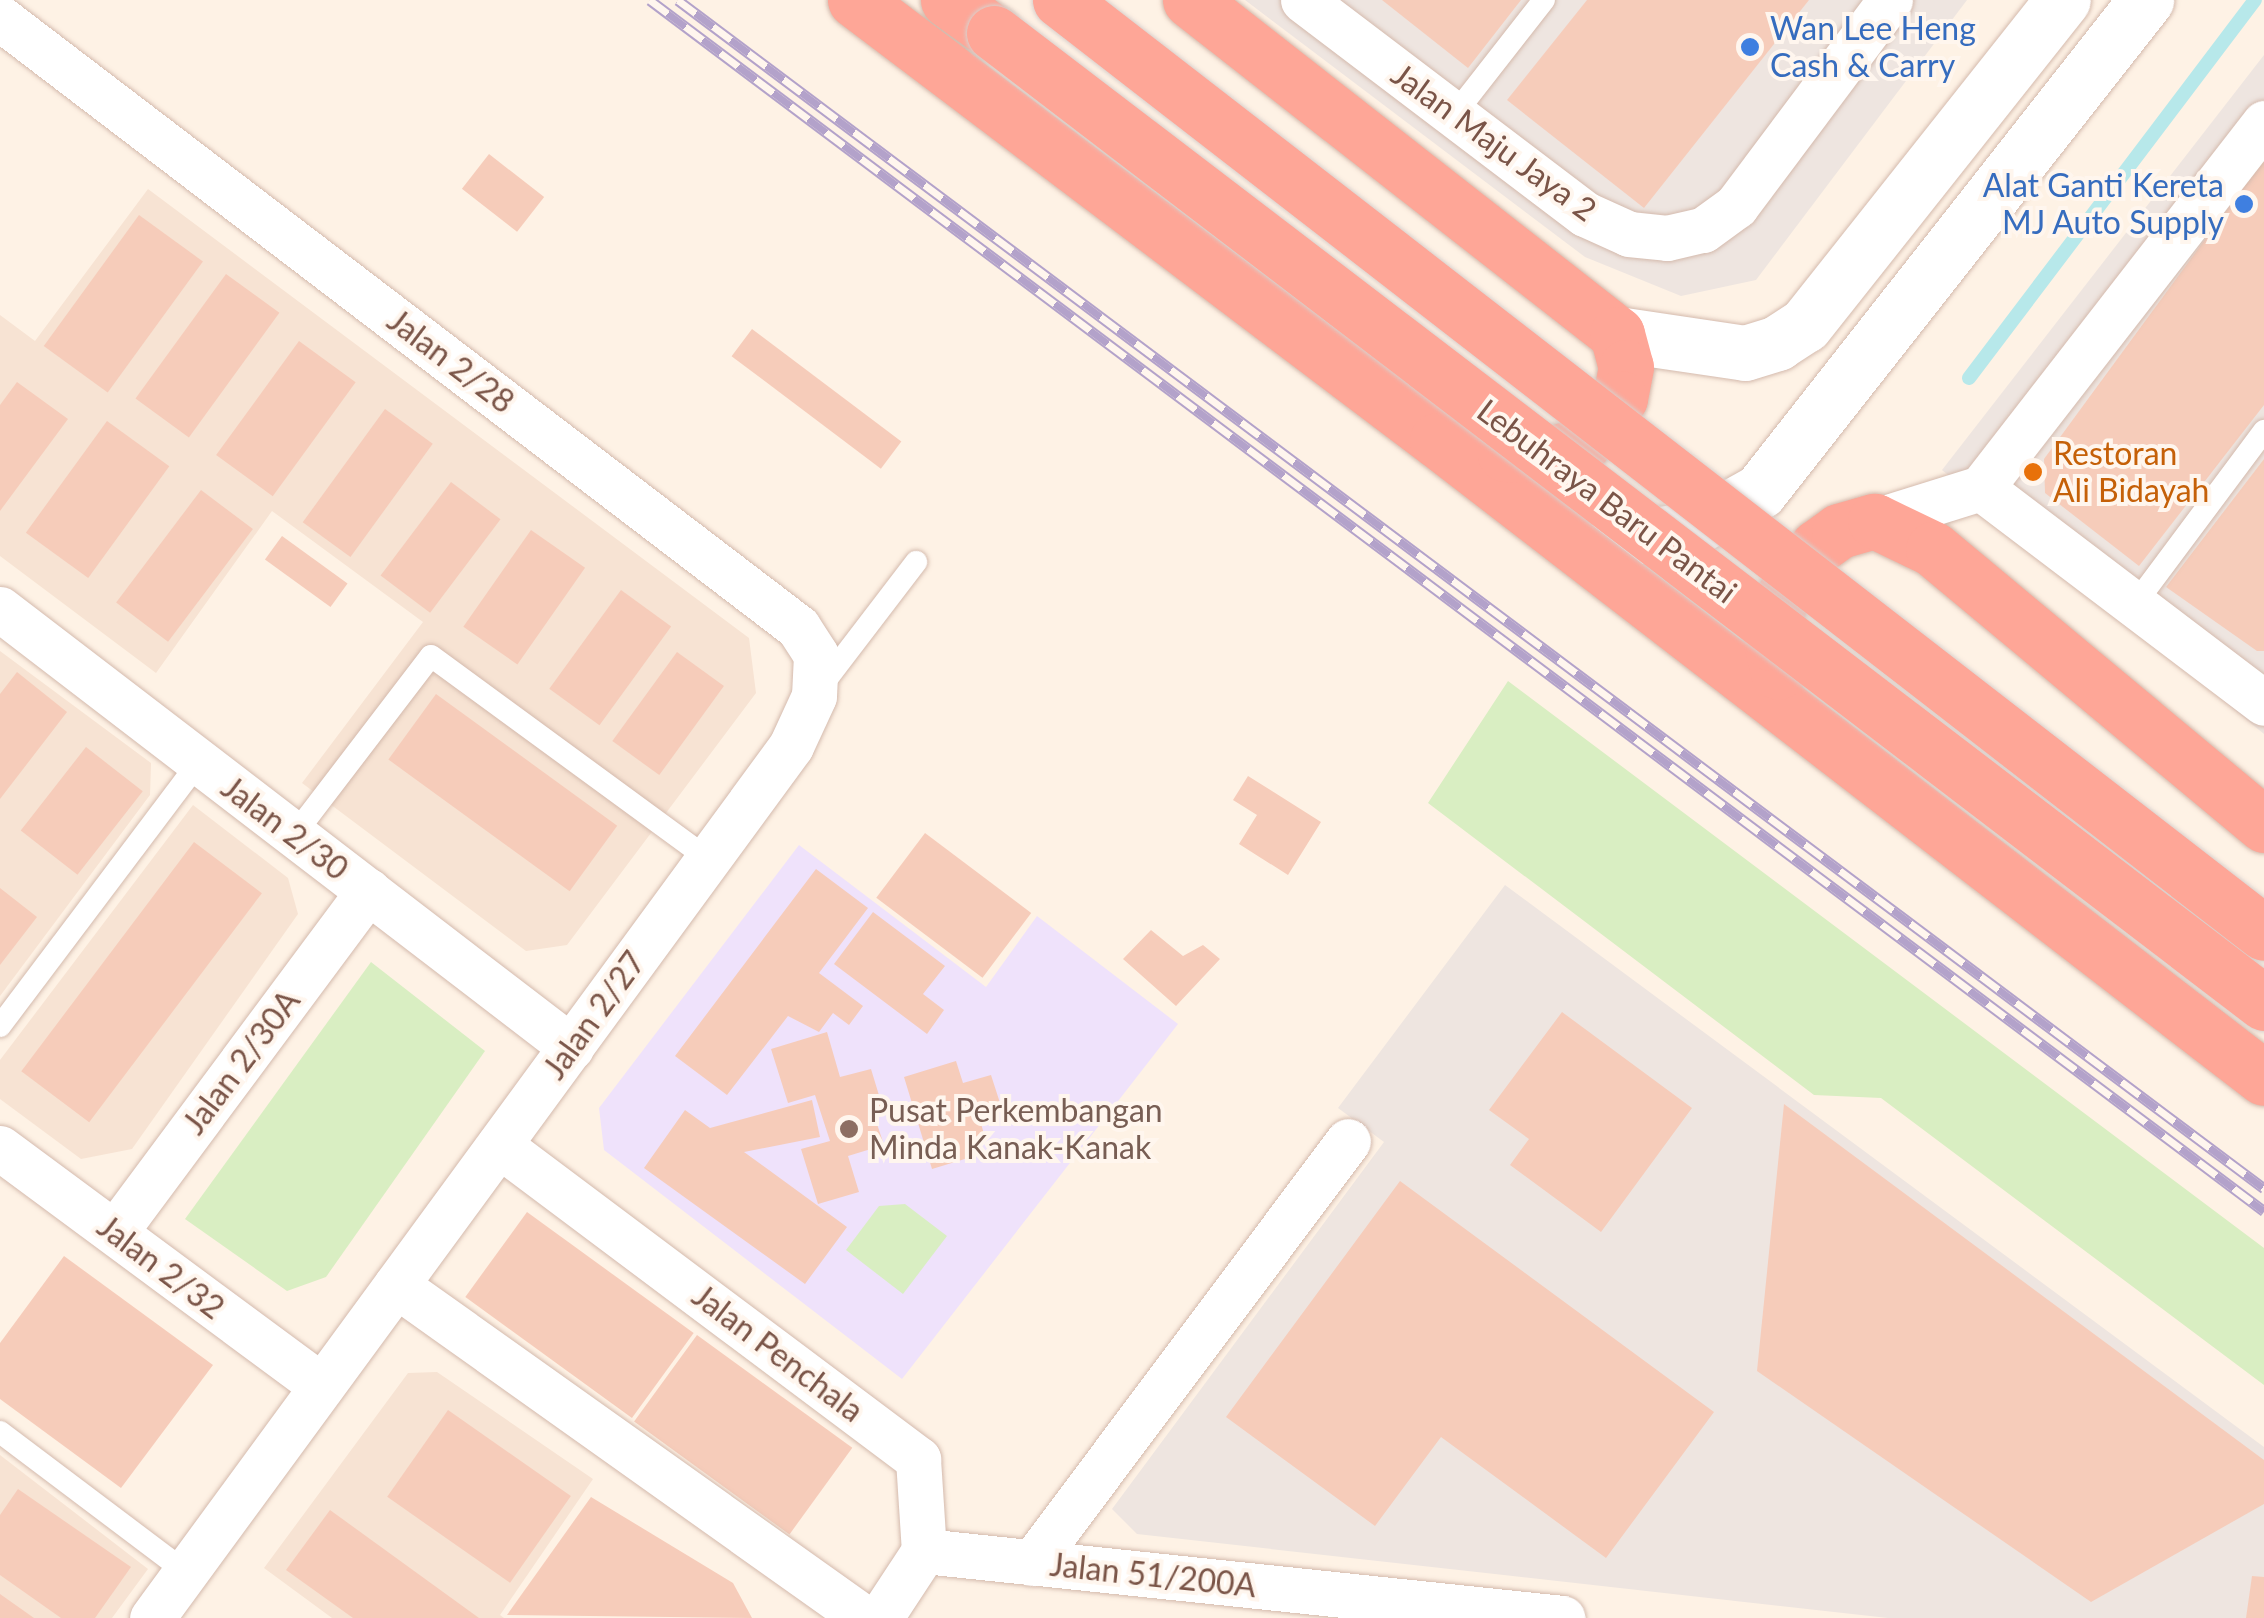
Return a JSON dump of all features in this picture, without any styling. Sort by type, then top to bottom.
[{"type":"highway","points":[[855,0],[1437,440],[2264,1078]]},
{"type":"highway","name":"Lebuhraya Baru Pantai","points":[[948,0],[2264,1003]]},
{"type":"highway","name":"Lebuhraya Baru Pantai","points":[[1060,0],[2264,933]]},
{"type":"highway","points":[[1190,0],[1618,334],[1626,367],[1620,398],[1583,444],[1546,454],[1512,455],[1437,440]]},
{"type":"highway","points":[[1820,736],[1781,682],[1771,642],[1778,606],[1818,547],[1840,531],[1875,522],[1932,549],[2264,825]]},
{"type":"street","name":"Jalan Maju Jaya 2","points":[[1303,0],[1600,221],[1628,234],[1667,238],[1704,230],[1736,206],[1890,0]]},
{"type":"street","points":[[1618,334],[1745,353],[1777,342],[1804,325],[2063,0]]},
{"type":"street","points":[[1437,440],[1540,496],[1644,536],[1690,530],[1760,491],[2146,0]]},
{"type":"street","name":"Jalan 2/28","points":[[0,18],[798,626],[816,655],[814,696],[791,746]]},
{"type":"street","points":[[1875,522],[1981,488],[2264,123]]},
{"type":"street","points":[[1981,488],[2264,703]]},
{"type":"street","name":"Jalan 2/30","points":[[0,609],[570,1047]]},
{"type":"street","name":"Jalan 2/27","points":[[152,1618],[791,746]]},
{"type":"street","name":"Jalan 2/30A","points":[[115,1232],[368,891]]},
{"type":"street","points":[[1032,1563],[1348,1141]]},
{"type":"street","name":"Jalan Penchala","points":[[499,1145],[918,1458],[924,1551]]},
{"type":"street","name":"Jalan 2/32","points":[[0,1148],[322,1386]]},
{"type":"street","points":[[396,1285],[854,1614],[924,1551]]},
{"type":"street","name":"Jalan 51/200A","points":[[924,1551],[1562,1618]]},
{"type":"lane","points":[[1454,115],[1544,0]]},
{"type":"lane","points":[[2135,604],[2264,432]]},
{"type":"lane","points":[[814,696],[916,562]]},
{"type":"lane","points":[[294,835],[431,656],[708,860]]},
{"type":"lane","points":[[0,1026],[199,762]]},
{"type":"lane","points":[[0,1432],[186,1572]]},
{"type":"shaded area","points":[[1245,0],[1967,0],[1756,280],[1681,296],[1585,257]]},
{"type":"shaded area","points":[[2264,55],[2264,734],[1942,470]]},
{"type":"shaded area","points":[[148,189],[749,638],[756,693],[567,945],[526,951],[302,783],[423,622],[272,511],[156,673],[0,556],[0,315],[35,341]]},
{"type":"shaded area","points":[[0,651],[151,763],[150,795],[0,996]]},
{"type":"shaded area","points":[[193,805],[288,878],[298,914],[132,1149],[81,1159],[0,1099],[0,1060]]},
{"type":"shaded area","name":"Pusat Perkembangan Minda Kanak-Kanak","points":[[799,845],[986,987],[1037,916],[1178,1024],[902,1379],[604,1150],[599,1108]]},
{"type":"shaded area","points":[[1505,885],[2264,1447],[2264,1618],[1888,1618],[1137,1534],[1112,1509],[1384,1142],[1338,1108]]},
{"type":"shaded area","points":[[437,1372],[593,1479],[500,1615],[504,1618],[332,1618],[264,1568],[408,1373]]},
{"type":"shaded area","points":[[0,1455],[148,1569],[112,1618],[0,1618]]},
{"type":"green space","points":[[1508,681],[2264,1248],[2264,1385],[1881,1098],[1814,1095],[1428,803]]},
{"type":"green space","points":[[371,962],[485,1051],[326,1277],[287,1291],[185,1219]]},
{"type":"green space","points":[[905,1204],[947,1236],[903,1294],[846,1250],[879,1206]]},
{"type":"building","points":[[1382,0],[1521,0],[1468,68]]},
{"type":"building","points":[[1587,0],[1809,0],[1644,208],[1507,100]]},
{"type":"building","points":[[489,154],[544,197],[517,232],[462,189]]},
{"type":"building","points":[[2264,159],[2264,405],[2139,566],[2045,493],[2044,459]]},
{"type":"building","points":[[139,215],[203,261],[108,392],[44,346]]},
{"type":"building","points":[[226,274],[279,313],[189,437],[135,399]]},
{"type":"building","points":[[752,329],[901,442],[881,469],[732,356]]},
{"type":"building","points":[[299,341],[356,382],[273,496],[216,455]]},
{"type":"building","points":[[17,382],[68,419],[0,511],[0,405]]},
{"type":"building","points":[[385,409],[433,444],[350,557],[303,522]]},
{"type":"building","points":[[107,421],[169,466],[88,578],[26,533]]},
{"type":"building","points":[[2264,459],[2264,651],[2257,651],[2166,587]]},
{"type":"building","points":[[451,482],[501,519],[430,613],[381,575]]},
{"type":"building","points":[[201,490],[253,529],[168,642],[116,603]]},
{"type":"building","points":[[531,530],[585,568],[517,665],[463,627]]},
{"type":"building","points":[[282,536],[348,584],[330,607],[265,559]]},
{"type":"building","points":[[621,590],[671,626],[599,725],[549,689]]},
{"type":"building","points":[[677,652],[724,686],[659,775],[612,741]]},
{"type":"building","points":[[17,672],[67,712],[0,799],[0,694]]},
{"type":"building","points":[[436,694],[617,826],[570,891],[388,760]]},
{"type":"building","points":[[86,747],[143,791],[77,875],[21,831]]},
{"type":"building","points":[[1248,776],[1321,822],[1288,875],[1239,844],[1257,815],[1233,800]]},
{"type":"building","points":[[925,833],[1031,913],[982,978],[876,898]]},
{"type":"building","points":[[194,842],[262,893],[89,1122],[21,1071]]},
{"type":"building","points":[[816,869],[868,908],[819,973],[863,1006],[849,1025],[833,1013],[819,1032],[788,1016],[727,1095],[675,1056]]},
{"type":"building","points":[[0,888],[37,917],[0,965]]},
{"type":"building","points":[[873,912],[945,966],[923,994],[944,1010],[927,1034],[834,964]]},
{"type":"building","points":[[1151,930],[1183,956],[1203,945],[1220,959],[1176,1006],[1123,959]]},
{"type":"building","points":[[1562,1012],[1692,1108],[1601,1232],[1510,1165],[1529,1139],[1489,1110]]},
{"type":"building","points":[[827,1032],[840,1077],[871,1069],[885,1115],[875,1118],[884,1145],[848,1156],[859,1192],[818,1204],[801,1149],[830,1141],[815,1095],[788,1103],[771,1049]]},
{"type":"building","points":[[956,1061],[963,1083],[991,1075],[1001,1106],[978,1113],[984,1134],[972,1138],[978,1155],[932,1169],[904,1077]]},
{"type":"building","points":[[812,1100],[820,1137],[744,1152],[847,1227],[805,1284],[644,1168],[685,1110],[710,1128]]},
{"type":"building","points":[[1784,1104],[2264,1460],[2264,1504],[2091,1602],[1757,1371]]},
{"type":"building","points":[[1400,1181],[1714,1412],[1606,1558],[1441,1437],[1375,1526],[1226,1417]]},
{"type":"building","points":[[527,1212],[694,1333],[632,1418],[465,1297]]},
{"type":"building","points":[[64,1256],[213,1365],[121,1488],[0,1399],[0,1343]]},
{"type":"building","points":[[697,1335],[852,1448],[789,1534],[634,1422]]},
{"type":"building","points":[[448,1410],[571,1496],[510,1583],[387,1497]]},
{"type":"building","points":[[18,1489],[131,1567],[95,1618],[61,1618],[0,1575],[0,1515]]},
{"type":"building","points":[[591,1497],[733,1583],[752,1618],[507,1615]]},
{"type":"building","points":[[330,1510],[479,1618],[353,1618],[286,1570]]},
{"type":"building","points":[[2252,1576],[2264,1577],[2264,1618],[2246,1618]]},
{"type":"building","points":[[0,1594],[34,1618],[0,1618]]},
{"type":"waterway","points":[[1969,378],[2255,0]]},
{"type":"railway","points":[[650,0],[2264,1211]]},
{"type":"railway","points":[[678,0],[2264,1188]]},
{"type":"place","name":"Wan Lee Heng Cash & Carry","points":[[1750,47]]},
{"type":"place","name":"Alat Ganti Kereta MJ Auto Supply","points":[[2244,204]]},
{"type":"place","name":"Restoran Ali Bidayah","points":[[2033,472]]},
{"type":"place","name":"Pusat Perkembangan Minda Kanak-Kanak","points":[[849,1129]]}]
